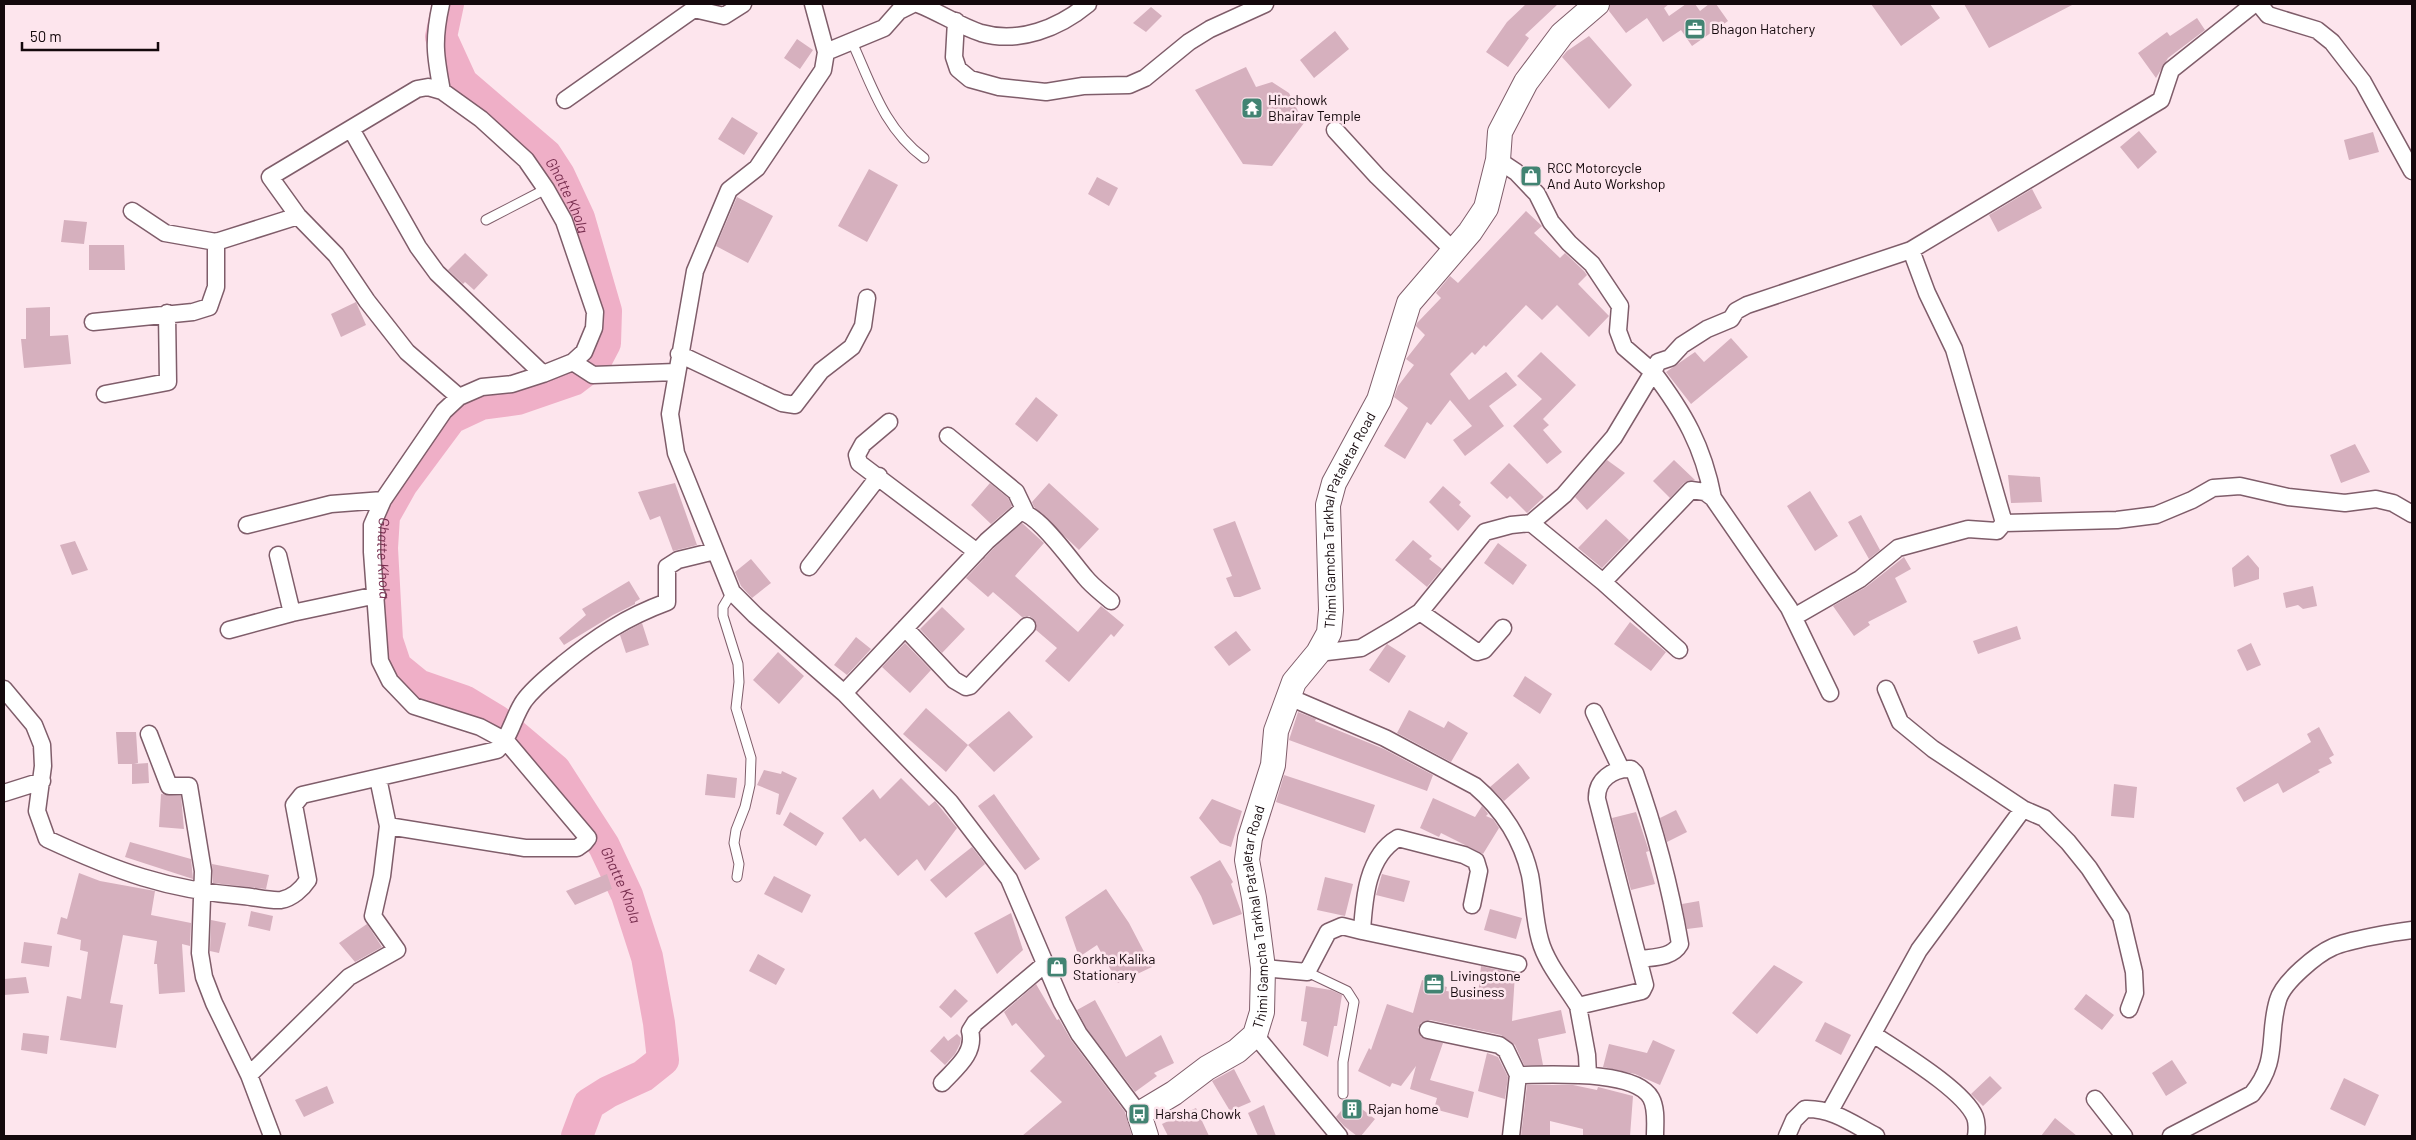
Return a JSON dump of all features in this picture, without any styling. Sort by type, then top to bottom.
[{"type":"street","points":[[441,4],[434,34],[442,91]]},
{"type":"street","points":[[565,100],[694,9],[724,16],[743,4]]},
{"type":"street","points":[[813,4],[826,52],[823,70],[757,168],[729,190],[695,271],[670,414],[676,452],[732,592],[755,615],[844,693],[950,802],[1009,879],[1062,1003],[1079,1034],[1142,1125]]},
{"type":"street","points":[[826,52],[884,28],[899,11],[914,4]]},
{"type":"street","points":[[918,4],[982,33],[1015,36],[1046,30],[1088,4]]},
{"type":"street","points":[[956,21],[954,57],[958,69],[970,79],[999,87],[1046,92],[1083,86],[1129,85],[1145,78],[1189,42],[1265,4]]},
{"type":"street","name":"Thimi Gamcha Tarkhal Pataletar Road","points":[[1142,1125],[1174,1093],[1207,1068],[1237,1051],[1255,1035],[1262,1012],[1263,968],[1247,860],[1250,838],[1273,765],[1276,731],[1294,682],[1318,653],[1329,633],[1331,610],[1328,505],[1334,482],[1379,400],[1409,303],[1470,232],[1486,208],[1498,160],[1500,132],[1526,82],[1562,34],[1597,4]]},
{"type":"street","points":[[1318,653],[1361,648],[1420,612],[1485,532],[1511,525],[1531,523],[1564,495],[1614,437],[1658,362],[1670,358],[1682,345],[1708,329],[1732,319],[1736,311],[1747,305],[1911,250],[2161,100],[2171,70],[2254,4]]},
{"type":"street","points":[[2259,4],[2268,14],[2317,30],[2332,42],[2363,82],[2412,171]]},
{"type":"street","points":[[388,826],[525,848],[577,848],[588,838],[506,741],[480,727],[414,706],[390,681],[380,661],[377,595],[372,552],[372,525],[383,500],[444,412],[459,397],[482,388],[512,384],[573,362],[584,352],[594,328],[595,312],[564,221],[546,189],[519,155],[481,119],[442,91],[428,87],[417,89],[270,177],[298,216],[336,255],[367,301],[407,352],[459,397]]},
{"type":"street","points":[[351,129],[418,247],[437,273],[543,374]]},
{"type":"street","points":[[1335,130],[1378,176],[1453,250]]},
{"type":"street","points":[[1498,160],[1516,172],[1537,194],[1551,222],[1569,243],[1592,264],[1620,306],[1618,331],[1624,347],[1652,372],[1672,398],[1700,448],[1713,498]]},
{"type":"street","points":[[132,211],[165,233],[216,242],[298,216]]},
{"type":"street","points":[[93,322],[193,312],[209,307],[216,287],[216,242]]},
{"type":"street","points":[[1911,250],[1927,293],[1954,349],[2004,523]]},
{"type":"street","points":[[679,354],[782,403],[795,405],[821,371],[852,347],[863,326],[867,298]]},
{"type":"street","points":[[105,394],[168,382],[167,314]]},
{"type":"street","points":[[573,362],[593,375],[676,372]]},
{"type":"street","points":[[889,422],[863,444],[857,454],[859,463],[879,476],[977,552]]},
{"type":"street","points":[[948,436],[1016,492],[1026,512],[1086,579],[1111,601]]},
{"type":"street","points":[[809,567],[879,476]]},
{"type":"street","points":[[1794,617],[1860,579],[1898,548],[1968,529],[1997,531],[2004,523],[2117,520],[2156,515],[2192,500],[2212,488],[2240,486],[2288,497],[2345,502],[2376,499],[2393,503],[2412,514]]},
{"type":"street","points":[[1603,582],[1691,490],[1705,492],[1713,498],[1794,617],[1830,694]]},
{"type":"street","points":[[247,525],[331,504],[383,500]]},
{"type":"street","points":[[844,693],[1007,521],[1020,512],[1026,512]]},
{"type":"street","points":[[1531,523],[1603,582],[1678,650]]},
{"type":"street","points":[[4,688],[34,725],[42,745],[42,781],[37,811],[47,839],[101,865],[141,878],[201,893],[282,900],[301,890],[308,880],[294,806],[302,794],[496,750],[506,741],[523,703],[536,686],[598,636],[645,610],[666,602],[667,567],[678,560],[715,550]]},
{"type":"street","points":[[278,555],[292,613]]},
{"type":"street","points":[[229,630],[292,613],[377,595]]},
{"type":"street","points":[[1420,612],[1477,652],[1484,650],[1503,628]]},
{"type":"street","points":[[905,628],[954,680],[966,687],[970,686],[1027,626]]},
{"type":"street","points":[[1886,689],[1900,722],[1933,749],[2022,809],[2044,818],[2068,842],[2089,868],[2122,917],[2134,972],[2135,993],[2129,1010]]},
{"type":"street","points":[[1289,697],[1385,738],[1475,786],[1510,825],[1522,846],[1530,875],[1540,939],[1545,954],[1578,1006],[1587,1055],[1588,1075]]},
{"type":"street","points":[[1594,712],[1621,769]]},
{"type":"street","points":[[149,734],[168,786],[189,786],[203,872],[200,953],[204,977],[214,1003],[249,1075],[271,1128],[272,1136]]},
{"type":"street","points":[[1578,1006],[1642,991],[1645,985],[1640,959],[1597,799],[1596,790],[1600,782],[1621,769],[1631,769],[1635,773],[1672,897],[1680,944],[1670,954],[1640,959]]},
{"type":"street","points":[[249,1075],[349,977],[397,950],[373,916],[382,876],[388,826],[378,778]]},
{"type":"street","points":[[4,793],[42,781]]},
{"type":"street","points":[[1830,1111],[1919,950],[2022,809]]},
{"type":"street","points":[[1362,931],[1365,893],[1371,875],[1388,843],[1398,838],[1464,855],[1476,862],[1479,871],[1472,905]]},
{"type":"street","points":[[1263,968],[1307,972],[1328,932],[1342,926],[1518,964]]},
{"type":"street","points":[[2171,1136],[2252,1094],[2261,1083],[2268,1069],[2278,998],[2294,977],[2310,962],[2333,947],[2412,930]]},
{"type":"street","points":[[942,1083],[972,1046],[970,1031],[974,1023],[1045,964]]},
{"type":"street","points":[[1428,1030],[1499,1045],[1506,1050],[1518,1075],[1511,1136]]},
{"type":"street","points":[[1873,1034],[1952,1090],[1966,1104],[1975,1118],[1976,1136]]},
{"type":"street","points":[[1255,1035],[1339,1136]]},
{"type":"street","points":[[1518,1075],[1588,1075],[1631,1083],[1643,1089],[1651,1098],[1655,1112],[1655,1136]]},
{"type":"street","points":[[2095,1099],[2124,1136]]},
{"type":"street","points":[[1787,1136],[1794,1120],[1805,1109],[1830,1111],[1876,1136]]},
{"type":"lane","points":[[852,42],[893,128],[906,145],[924,158]]},
{"type":"lane","points":[[486,220],[546,189]]},
{"type":"lane","points":[[732,592],[723,607],[723,616],[738,664],[739,682],[736,708],[751,758],[747,800],[736,830],[734,843],[739,864],[737,877]]},
{"type":"lane","points":[[1307,972],[1347,991],[1354,1002],[1343,1062],[1343,1094]]},
{"type":"building","points":[[1526,4],[1558,4],[1525,35],[1529,38],[1508,67],[1486,52],[1507,22]]},
{"type":"building","points":[[1610,4],[1669,4],[1664,8],[1669,16],[1686,4],[1695,4],[1700,11],[1709,4],[1716,4],[1728,21],[1692,46],[1681,30],[1663,42],[1647,18],[1626,33],[1609,11]]},
{"type":"building","points":[[1871,4],[1930,4],[1940,18],[1901,46]]},
{"type":"building","points":[[1964,4],[2074,4],[1989,48]]},
{"type":"building","points":[[1151,7],[1162,16],[1146,32],[1133,23]]},
{"type":"building","points":[[2197,18],[2205,30],[2168,58],[2156,78],[2138,53],[2167,32],[2170,36]]},
{"type":"building","points":[[1335,31],[1349,49],[1314,78],[1300,60]]},
{"type":"building","points":[[1589,36],[1632,85],[1609,109],[1562,57],[1567,51]]},
{"type":"building","points":[[797,39],[813,50],[800,69],[784,58]]},
{"type":"building","name":"Hinchowk Bhairav Temple","points":[[1246,67],[1256,87],[1272,82],[1289,93],[1304,123],[1272,166],[1243,164],[1195,90]]},
{"type":"building","points":[[732,117],[758,133],[744,155],[718,139]]},
{"type":"building","points":[[2139,131],[2157,152],[2138,169],[2120,147]]},
{"type":"building","points":[[2373,132],[2379,152],[2349,160],[2344,140]]},
{"type":"building","points":[[869,169],[898,185],[867,242],[838,226]]},
{"type":"building","points":[[1097,177],[1118,188],[1109,206],[1088,194]]},
{"type":"building","points":[[2032,189],[2042,208],[1998,232],[1989,215]]},
{"type":"building","points":[[737,197],[773,216],[748,263],[716,246]]},
{"type":"building","points":[[1526,211],[1542,226],[1534,233],[1560,258],[1565,253],[1584,271],[1587,275],[1578,284],[1609,316],[1589,337],[1557,305],[1542,320],[1526,305],[1486,347],[1484,345],[1475,355],[1472,352],[1450,374],[1469,400],[1506,372],[1517,385],[1489,406],[1504,426],[1465,456],[1453,440],[1472,426],[1450,400],[1431,425],[1427,422],[1405,459],[1384,446],[1408,408],[1394,397],[1398,386],[1414,365],[1406,359],[1425,335],[1416,326],[1417,323],[1441,298],[1436,293],[1450,276],[1458,283]]},
{"type":"building","points":[[64,220],[87,222],[84,244],[61,242]]},
{"type":"building","points":[[89,245],[124,245],[125,270],[89,270]]},
{"type":"building","points":[[465,253],[488,275],[474,290],[465,282],[463,284],[448,270]]},
{"type":"building","points":[[356,302],[366,325],[341,337],[331,314]]},
{"type":"building","points":[[50,307],[50,336],[68,335],[71,364],[24,368],[21,339],[26,339],[26,308]]},
{"type":"building","points":[[1731,338],[1748,357],[1691,404],[1666,372],[1695,352],[1704,362]]},
{"type":"building","points":[[1541,352],[1576,385],[1543,419],[1549,425],[1543,430],[1562,452],[1547,464],[1513,426],[1542,399],[1517,376]]},
{"type":"building","points":[[1036,397],[1058,415],[1037,442],[1015,424]]},
{"type":"building","points":[[2355,444],[2370,472],[2341,483],[2330,455]]},
{"type":"building","points":[[1607,460],[1625,473],[1587,510],[1575,497]]},
{"type":"building","points":[[1674,460],[1695,480],[1684,483],[1670,498],[1653,481]]},
{"type":"building","points":[[1509,463],[1544,497],[1527,513],[1510,496],[1507,499],[1490,483]]},
{"type":"building","points":[[2008,475],[2040,477],[2042,502],[2011,503]]},
{"type":"building","points":[[675,483],[697,545],[673,551],[660,516],[650,520],[638,492]]},
{"type":"building","points":[[990,483],[1008,498],[1012,506],[991,524],[971,505]]},
{"type":"building","points":[[1049,483],[1099,529],[1079,550],[1034,507],[1032,502]]},
{"type":"building","points":[[1443,486],[1461,502],[1459,505],[1471,516],[1458,531],[1429,502]]},
{"type":"building","points":[[1810,491],[1838,536],[1815,551],[1787,506]]},
{"type":"building","points":[[1861,515],[1880,550],[1869,559],[1848,522]]},
{"type":"building","points":[[1606,519],[1629,540],[1602,568],[1578,548]]},
{"type":"building","points":[[1235,521],[1261,589],[1240,597],[1234,597],[1226,578],[1232,576],[1213,529]]},
{"type":"building","points":[[1022,523],[1044,543],[1015,576],[1078,632],[1101,606],[1124,625],[1114,637],[1111,634],[1069,682],[1045,661],[1057,648],[1036,630],[1034,619],[1029,616],[1022,617],[993,592],[988,597],[966,578],[994,548]]},
{"type":"building","points":[[1413,540],[1432,556],[1429,559],[1442,569],[1427,587],[1395,560]]},
{"type":"building","points":[[75,541],[88,570],[72,575],[60,545]]},
{"type":"building","points":[[1498,543],[1527,565],[1513,585],[1484,563]]},
{"type":"building","points":[[2248,555],[2259,568],[2259,579],[2234,587],[2232,568]]},
{"type":"building","points":[[1904,557],[1911,569],[1895,578],[1907,602],[1868,622],[1870,625],[1854,636],[1833,606],[1866,587]]},
{"type":"building","points":[[751,559],[771,583],[752,598],[741,586],[735,572]]},
{"type":"building","points":[[629,581],[640,599],[635,604],[564,645],[559,638],[586,615],[582,609]]},
{"type":"building","points":[[2313,586],[2317,606],[2303,609],[2298,605],[2286,608],[2283,593]]},
{"type":"building","points":[[942,607],[965,629],[942,653],[920,629]]},
{"type":"building","points":[[1630,622],[1666,652],[1651,671],[1614,644]]},
{"type":"building","points":[[642,623],[649,645],[626,653],[620,635]]},
{"type":"building","points":[[2017,626],[2021,639],[1978,654],[1973,641]]},
{"type":"building","points":[[1236,631],[1251,650],[1229,666],[1214,647]]},
{"type":"building","points":[[856,637],[871,649],[847,675],[834,665]]},
{"type":"building","points":[[905,643],[931,670],[910,693],[882,667]]},
{"type":"building","points":[[2251,643],[2261,665],[2247,671],[2237,650]]},
{"type":"building","points":[[1387,644],[1406,656],[1389,683],[1369,670]]},
{"type":"building","points":[[778,652],[804,676],[779,704],[753,680]]},
{"type":"building","points":[[1525,676],[1552,694],[1540,714],[1513,696]]},
{"type":"building","points":[[926,708],[968,745],[946,772],[903,734]]},
{"type":"building","points":[[1409,710],[1444,728],[1448,721],[1468,733],[1451,762],[1397,733]]},
{"type":"building","points":[[1009,711],[1033,737],[994,772],[968,745]]},
{"type":"building","points":[[1298,712],[1316,719],[1315,721],[1384,749],[1433,775],[1427,791],[1289,740]]},
{"type":"building","points":[[2319,727],[2334,755],[2329,758],[2332,763],[2283,793],[2278,783],[2244,802],[2236,788],[2311,742],[2307,734]]},
{"type":"building","points":[[116,732],[136,732],[138,763],[134,764],[148,763],[149,783],[132,784],[132,764],[118,764]]},
{"type":"building","points":[[1518,763],[1530,778],[1504,801],[1490,787]]},
{"type":"building","points":[[764,770],[781,774],[782,771],[797,778],[780,815],[776,814],[779,794],[757,785]]},
{"type":"building","points":[[707,774],[737,778],[735,798],[705,795]]},
{"type":"building","points":[[1284,775],[1375,805],[1365,833],[1276,802]]},
{"type":"building","points":[[901,778],[929,806],[935,801],[957,828],[925,871],[917,859],[898,876],[865,838],[860,842],[842,818],[873,789],[880,799]]},
{"type":"building","points":[[2114,784],[2137,787],[2134,818],[2111,816]]},
{"type":"building","points":[[161,794],[181,796],[184,829],[159,827]]},
{"type":"building","points":[[994,794],[1040,859],[1025,870],[978,806]]},
{"type":"building","points":[[1433,798],[1475,817],[1482,806],[1488,814],[1486,816],[1493,819],[1499,828],[1483,854],[1441,833],[1439,837],[1420,828]]},
{"type":"building","points":[[1212,799],[1242,811],[1231,847],[1220,843],[1199,818]]},
{"type":"building","points":[[1676,810],[1687,832],[1667,842],[1660,818]]},
{"type":"building","points":[[790,812],[824,833],[816,846],[783,825]]},
{"type":"building","points":[[1636,812],[1649,851],[1646,852],[1655,884],[1631,890],[1612,818]]},
{"type":"building","points":[[130,842],[191,859],[193,879],[125,857]]},
{"type":"building","points":[[972,847],[985,864],[946,898],[930,880]]},
{"type":"building","points":[[1220,860],[1233,882],[1231,884],[1242,914],[1213,925],[1201,896],[1190,877]]},
{"type":"building","points":[[212,864],[269,875],[266,889],[213,883]]},
{"type":"building","points":[[79,873],[100,881],[155,891],[151,915],[191,923],[190,946],[182,944],[185,992],[159,994],[157,964],[154,964],[157,941],[123,935],[110,1003],[123,1005],[116,1048],[60,1040],[67,996],[81,999],[88,952],[80,950],[81,940],[57,934],[61,917],[67,919]]},
{"type":"building","points":[[607,874],[612,889],[575,905],[566,891]]},
{"type":"building","points":[[1382,874],[1410,881],[1404,902],[1376,895]]},
{"type":"building","points":[[774,876],[811,895],[802,913],[764,894]]},
{"type":"building","points":[[1325,877],[1353,884],[1345,916],[1317,910]]},
{"type":"building","points":[[1106,889],[1129,923],[1152,967],[1118,983],[1097,945],[1079,957],[1065,917]]},
{"type":"building","points":[[1699,901],[1703,927],[1687,929],[1682,904]]},
{"type":"building","points":[[1490,909],[1522,918],[1516,939],[1484,930]]},
{"type":"building","points":[[251,911],[273,916],[270,931],[248,926]]},
{"type":"building","points":[[1011,913],[1023,950],[997,974],[974,933]]},
{"type":"building","points":[[211,920],[226,923],[219,953],[210,951]]},
{"type":"building","points":[[367,924],[382,947],[355,962],[339,943]]},
{"type":"building","points":[[24,942],[52,946],[49,967],[21,963]]},
{"type":"building","points":[[758,954],[785,969],[776,985],[749,971]]},
{"type":"building","points":[[1774,965],[1803,982],[1757,1034],[1732,1013]]},
{"type":"building","points":[[1481,966],[1515,974],[1512,1021],[1561,1010],[1566,1033],[1538,1039],[1543,1065],[1524,1065],[1515,1045],[1501,1035],[1430,1020],[1421,1023],[1418,1028],[1421,1037],[1443,1043],[1430,1080],[1474,1092],[1468,1118],[1434,1109],[1437,1098],[1410,1089],[1416,1066],[1401,1086],[1392,1083],[1390,1087],[1358,1071],[1369,1048],[1371,1050],[1387,1004],[1413,1013],[1422,980],[1447,987],[1446,991],[1478,995]]},
{"type":"building","points":[[26,977],[29,993],[4,995],[4,979]]},
{"type":"building","points":[[1036,984],[1057,1020],[1059,1019],[1071,1040],[1125,1112],[1132,1136],[1022,1136],[1062,1102],[1030,1071],[1045,1056],[1016,1023],[1012,1026],[1004,1012]]},
{"type":"building","points":[[1306,986],[1331,990],[1342,995],[1337,1026],[1334,1026],[1328,1057],[1303,1045],[1307,1022],[1301,1021]]},
{"type":"building","points":[[955,989],[968,1001],[951,1018],[939,1007]]},
{"type":"building","points":[[2086,994],[2114,1015],[2102,1030],[2074,1009]]},
{"type":"building","points":[[1095,1000],[1126,1057],[1161,1035],[1174,1063],[1154,1073],[1157,1076],[1135,1092],[1087,1029],[1077,1010]]},
{"type":"building","points":[[1825,1022],[1851,1035],[1841,1055],[1815,1041]]},
{"type":"building","points":[[23,1033],[49,1036],[47,1054],[21,1050]]},
{"type":"building","points":[[957,1034],[961,1038],[960,1044],[955,1054],[945,1065],[930,1051],[944,1036],[948,1041]]},
{"type":"building","points":[[1653,1040],[1675,1050],[1660,1085],[1635,1074],[1603,1067],[1609,1044],[1647,1053]]},
{"type":"building","points":[[1487,1053],[1498,1057],[1508,1077],[1505,1099],[1478,1091]]},
{"type":"building","points":[[2172,1060],[2187,1083],[2166,1096],[2152,1073]]},
{"type":"building","points":[[1234,1069],[1251,1102],[1230,1111],[1212,1081]]},
{"type":"building","points":[[1990,1076],[2002,1088],[1983,1106],[1971,1094]]},
{"type":"building","points":[[2344,1078],[2379,1095],[2365,1126],[2330,1109]]},
{"type":"building","points":[[1527,1085],[1573,1085],[1597,1090],[1598,1087],[1633,1096],[1630,1136],[1583,1136],[1583,1129],[1550,1121],[1550,1136],[1521,1136]]},
{"type":"building","points":[[327,1086],[334,1103],[304,1117],[295,1100]]},
{"type":"building","name":"Rajan home","points":[[1350,1100],[1375,1119],[1361,1136],[1357,1136],[1336,1117]]},
{"type":"building","points":[[1264,1105],[1276,1136],[1258,1136],[1248,1113]]},
{"type":"building","points":[[1196,1108],[1209,1136],[1168,1136],[1162,1124]]},
{"type":"building","points":[[2055,1118],[2077,1136],[2041,1136]]},
{"type":"waterway","name":"Ghatte Khola","points":[[448,4],[441,37],[462,83],[546,155],[559,175],[579,218],[606,311],[605,343],[594,364],[573,380],[518,399],[481,404],[451,418],[402,484],[384,516],[382,548],[387,640],[396,667],[418,685],[464,701],[497,721],[555,770],[604,846],[627,895],[647,957],[659,1023],[663,1060],[643,1076],[608,1092],[589,1104],[577,1136]]},
{"type":"place","name":"Bhagon Hatchery","points":[[1695,29]]},
{"type":"place","name":"Hinchowk Bhairav Temple","points":[[1252,108]]},
{"type":"place","name":"RCC Motorcycle And Auto Workshop","points":[[1531,176]]},
{"type":"place","name":"Gorkha Kalika Stationary","points":[[1057,967]]},
{"type":"place","name":"Livingstone Business","points":[[1434,984]]},
{"type":"place","name":"Rajan home","points":[[1352,1109]]},
{"type":"place","name":"Harsha Chowk","points":[[1139,1114]]}]
